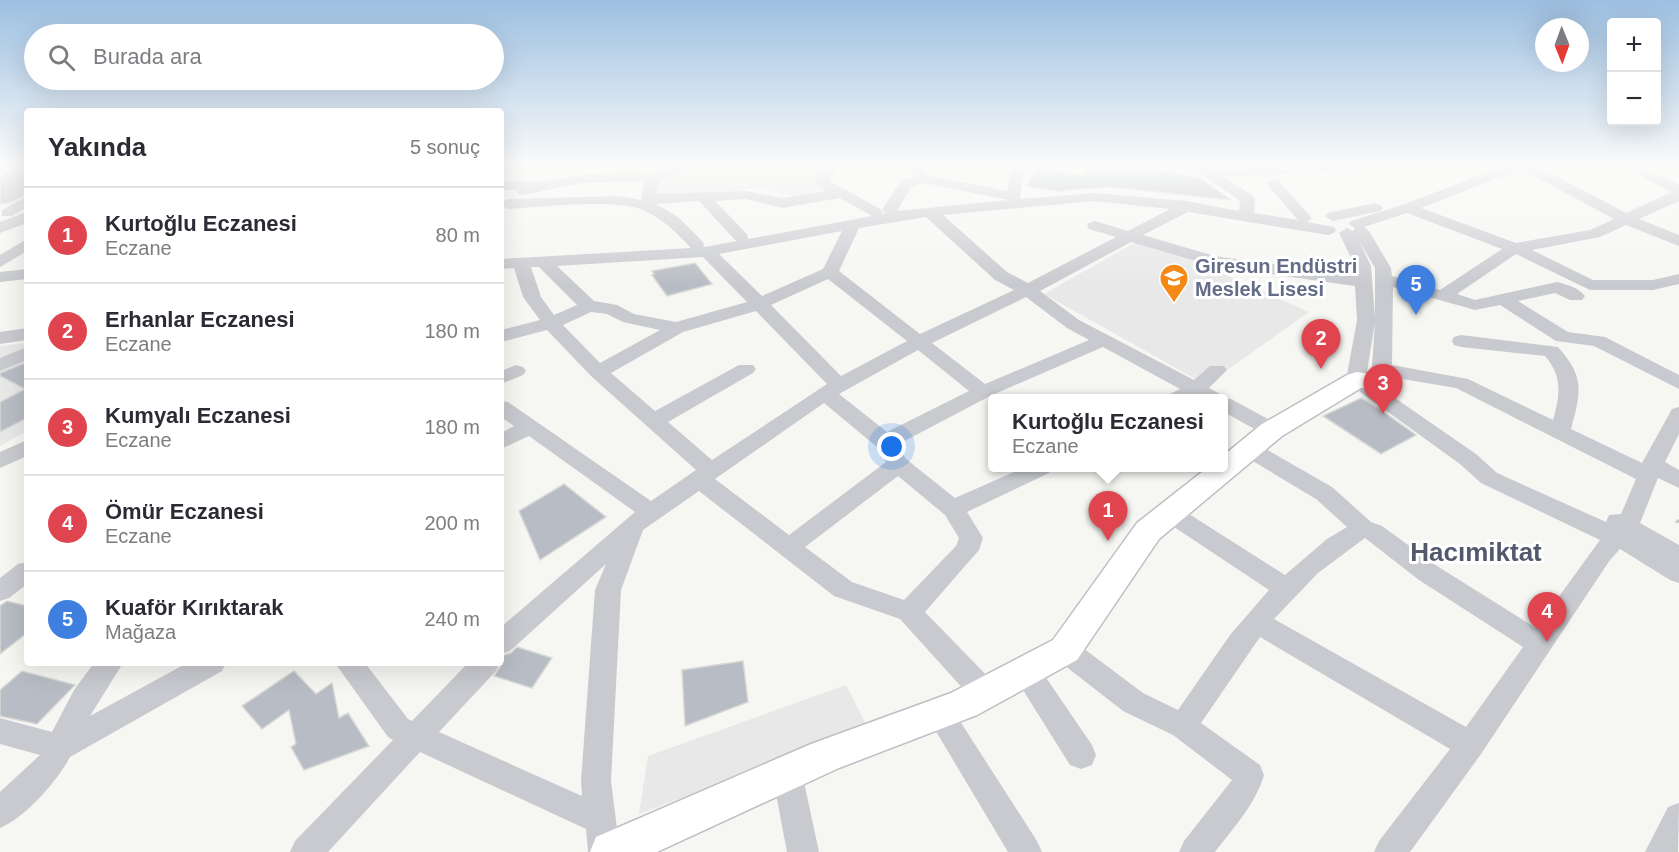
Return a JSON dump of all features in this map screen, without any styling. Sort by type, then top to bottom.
[{"type":"main road","points":[[1228,466],[1260,440],[1378,385]]},
{"type":"main road","points":[[611,852],[825,756],[985,693],[1065,650],[1148,531],[1221,472]]},
{"type":"street","points":[[10,219],[22,206]]},
{"type":"street","points":[[504,207],[524,206]]},
{"type":"street","points":[[653,206],[674,220],[759,304],[832,389],[885,442],[898,464],[953,509],[971,538],[967,550],[909,612]]},
{"type":"street","points":[[711,206],[741,237]]},
{"type":"street","points":[[870,206],[882,211]]},
{"type":"street","points":[[882,211],[887,206]]},
{"type":"street","points":[[504,256],[702,248],[741,237],[882,211],[931,206]]},
{"type":"street","points":[[504,264],[702,248],[930,212],[999,206]]},
{"type":"street","points":[[504,640],[643,518],[832,389],[920,342],[1028,290],[1187,206],[1327,222],[1347,218],[1383,268],[1385,298],[1378,385]]},
{"type":"street","points":[[1197,206],[1327,222],[1382,206]]},
{"type":"street","points":[[1246,213],[1247,206]]},
{"type":"street","points":[[1293,206],[1304,218]]},
{"type":"street","points":[[1355,230],[1413,206]]},
{"type":"street","points":[[1600,206],[1625,219],[1679,241]]},
{"type":"street","points":[[1444,296],[1515,248],[1594,234],[1655,206]]},
{"type":"street","points":[[1407,208],[1515,248],[1590,285],[1653,285],[1679,279]]},
{"type":"street","points":[[930,212],[1001,276],[1028,290],[1073,324],[1204,394],[1217,370]]},
{"type":"street","points":[[598,372],[677,328],[759,304],[830,272],[853,224]]},
{"type":"street","points":[[1095,226],[1132,235],[1213,261],[1364,282]]},
{"type":"street","points":[[1355,230],[1363,266],[1366,320],[1378,385],[1489,478],[1508,488],[1679,555]]},
{"type":"street","points":[[0,236],[24,242]]},
{"type":"street","points":[[0,262],[24,245]]},
{"type":"street","points":[[543,262],[589,306]]},
{"type":"street","points":[[521,263],[532,297],[551,323],[598,372],[655,420],[705,475],[789,547],[843,589],[909,612],[985,693]]},
{"type":"street","points":[[830,272],[983,392]]},
{"type":"street","points":[[0,277],[24,274]]},
{"type":"street","points":[[1383,279],[1475,305],[1557,288],[1576,296]]},
{"type":"street","points":[[1503,299],[1563,338],[1598,341],[1679,383]]},
{"type":"street","points":[[504,335],[551,323],[589,306],[611,309],[629,318],[677,328]]},
{"type":"street","points":[[0,338],[24,334]]},
{"type":"street","points":[[885,442],[983,392],[1104,340]]},
{"type":"street","points":[[1461,340],[1551,351],[1560,360],[1572,387],[1560,431]]},
{"type":"street","points":[[0,346],[24,342]]},
{"type":"street","points":[[0,365],[24,354]]},
{"type":"street","points":[[655,420],[746,369]]},
{"type":"street","points":[[1378,385],[1461,383],[1560,431],[1679,480]]},
{"type":"street","points":[[1228,408],[1260,440],[1363,528],[1374,532],[1428,573],[1538,643]]},
{"type":"street","points":[[504,409],[530,427],[643,518]]},
{"type":"street","points":[[1390,852],[1471,744],[1601,554],[1622,531],[1679,414]]},
{"type":"street","points":[[504,440],[530,427]]},
{"type":"street","points":[[0,461],[24,449]]},
{"type":"street","points":[[789,547],[898,464]]},
{"type":"street","points":[[953,509],[1032,472]]},
{"type":"street","points":[[1170,513],[1287,589]]},
{"type":"street","points":[[604,852],[596,781],[608,590],[643,518]]},
{"type":"street","points":[[1183,726],[1216,674],[1287,589],[1344,538],[1363,528]]},
{"type":"street","points":[[1622,531],[1679,573]]},
{"type":"street","points":[[0,591],[24,573]]},
{"type":"street","points":[[1258,623],[1471,744]]},
{"type":"street","points":[[1065,650],[1133,702],[1183,726],[1249,775],[1244,790],[1195,852]]},
{"type":"street","points":[[0,813],[50,765],[84,699],[107,666]]},
{"type":"street","points":[[0,731],[60,747],[207,666]]},
{"type":"street","points":[[351,666],[398,728],[600,820]]},
{"type":"street","points":[[306,852],[483,666]]},
{"type":"street","points":[[1026,671],[1081,755]]},
{"type":"street","points":[[939,713],[1026,852]]},
{"type":"street","points":[[787,773],[803,852]]},
{"type":"street","points":[[1661,852],[1679,818]]},
{"type":"shaded area","name":"Giresun Endüstri Meslek Lisesi","points":[[1143,238],[1309,312],[1206,385],[1044,294]]},
{"type":"shaded area","points":[[24,343],[24,433],[0,446],[0,346]]},
{"type":"shaded area","points":[[846,685],[868,728],[639,814],[648,756]]},
{"type":"building","points":[[695,263],[712,284],[667,296],[652,275],[654,274],[652,271]]},
{"type":"building","points":[[24,363],[24,388],[0,376],[0,373]]},
{"type":"building","points":[[24,390],[24,420],[0,432],[0,402]]},
{"type":"building","points":[[1361,398],[1416,435],[1381,454],[1323,416]]},
{"type":"building","points":[[564,484],[606,517],[540,560],[519,511]]},
{"type":"building","points":[[7,601],[24,605],[24,635],[0,654],[0,606]]},
{"type":"building","points":[[517,647],[552,658],[532,688],[494,676],[501,666],[504,666],[504,655],[511,653]]},
{"type":"building","points":[[743,661],[748,702],[685,726],[682,670]]},
{"type":"building","points":[[22,671],[75,685],[37,724],[0,716],[0,690]]},
{"type":"building","points":[[294,671],[316,694],[332,683],[339,718],[348,713],[369,746],[304,770],[291,747],[296,744],[289,710],[262,729],[242,706]]},
{"type":"place","name":"Giresun Endüstri Meslek Lisesi","points":[[1174,304]]},
{"type":"place","name":"Kuaför Kırıktarak","points":[[1416,315]]},
{"type":"place","name":"Erhanlar Eczanesi","points":[[1321,369]]},
{"type":"place","name":"Kumyalı Eczanesi","points":[[1383,414]]},
{"type":"place","name":"Kurtoğlu Eczanesi","points":[[1108,541]]},
{"type":"place","name":"Ömür Eczanesi","points":[[1547,642]]},
{"type":"district","name":"Hacımiktat","points":[[1476,552]]}]
